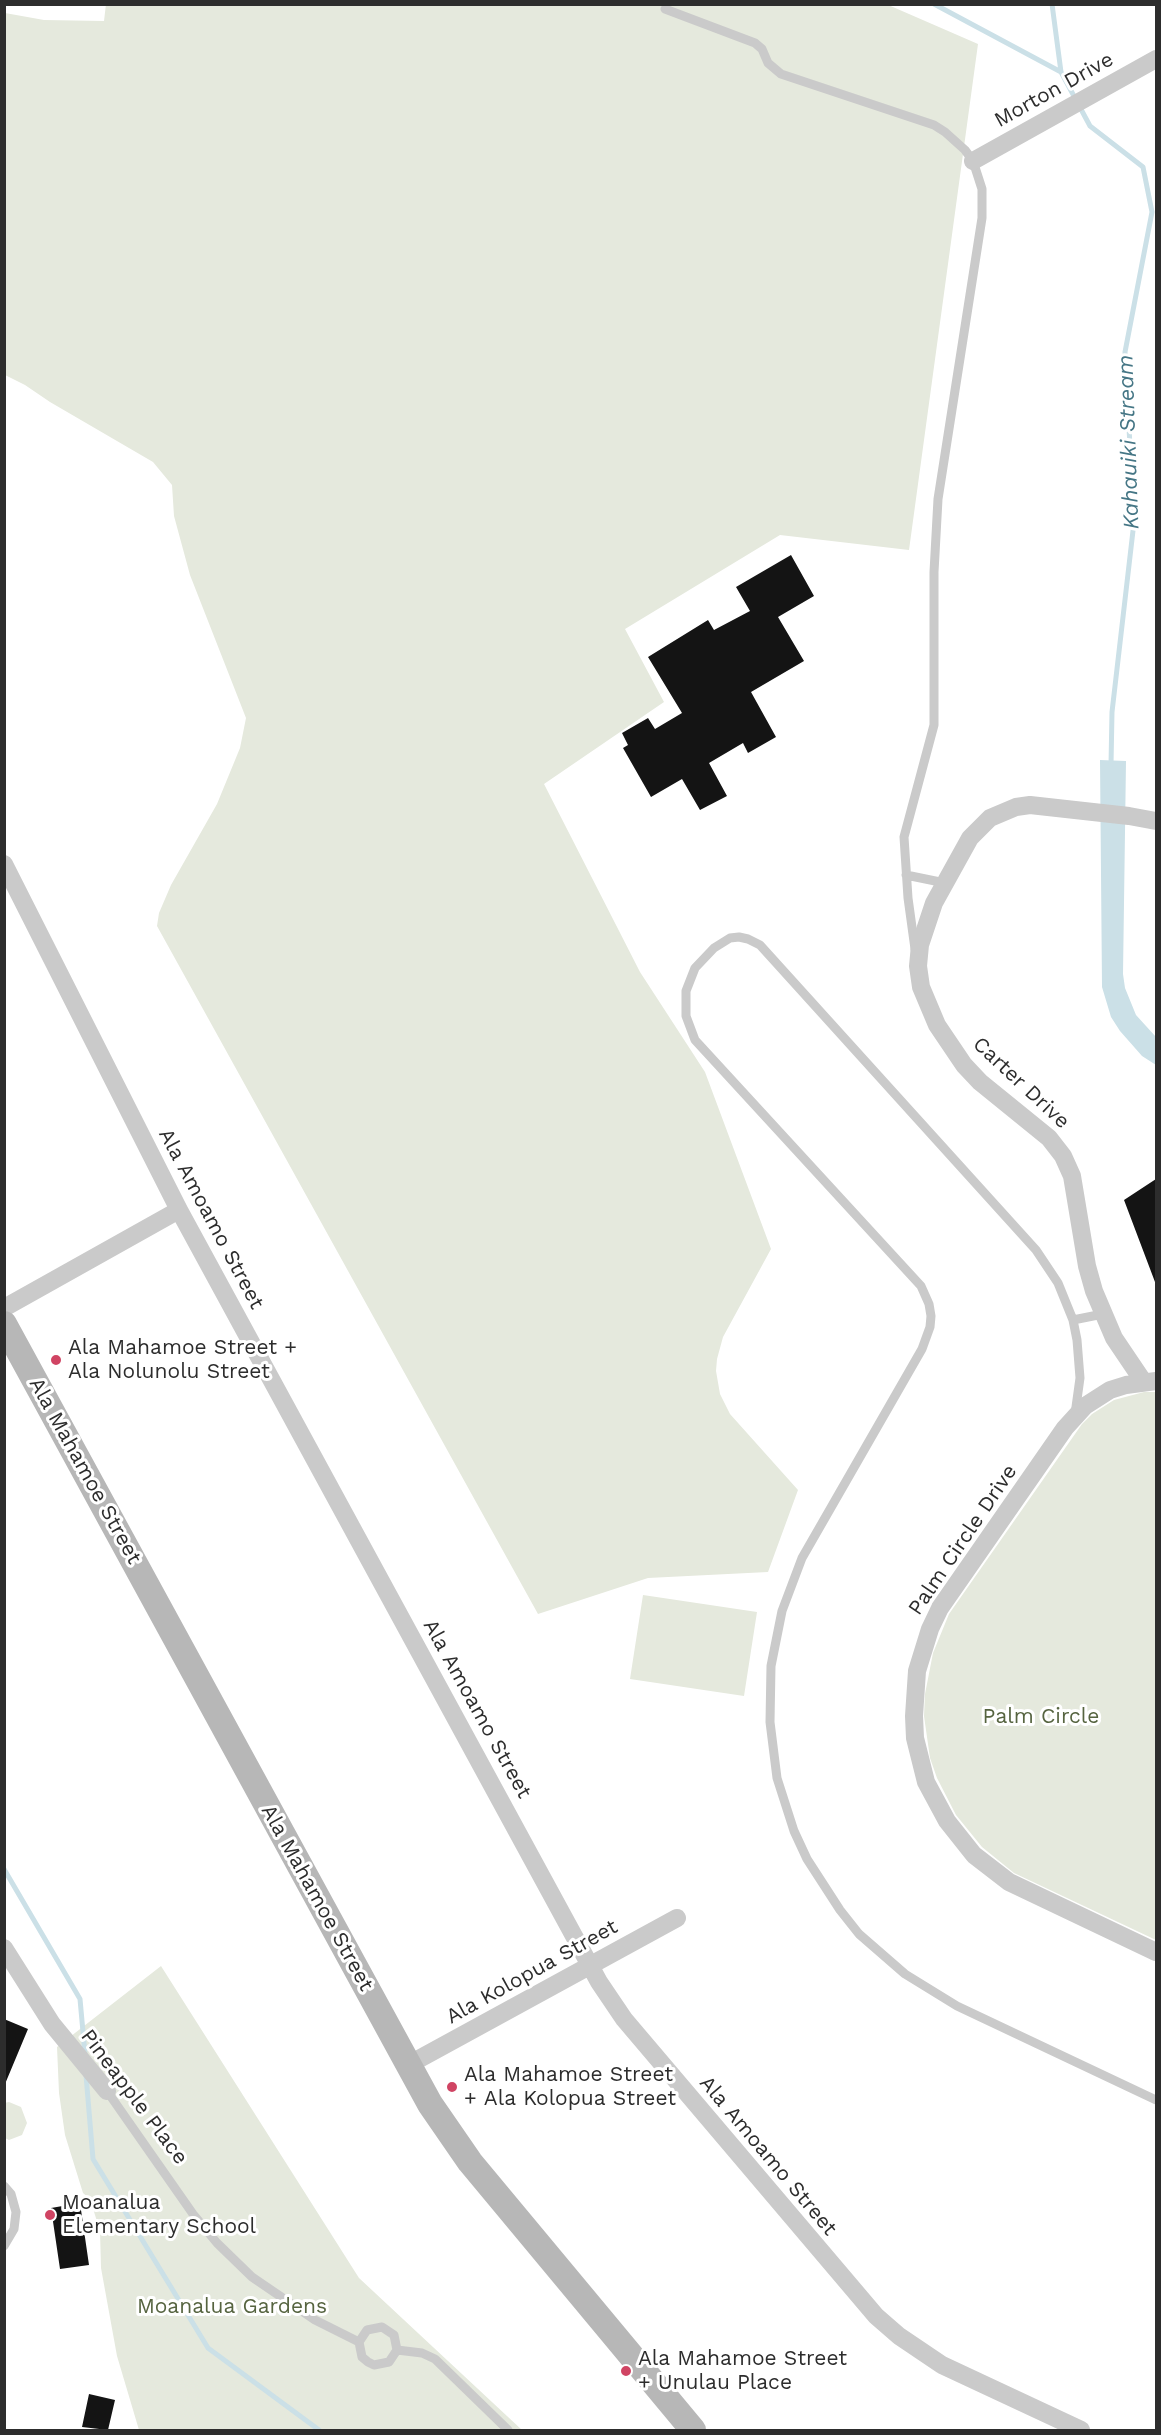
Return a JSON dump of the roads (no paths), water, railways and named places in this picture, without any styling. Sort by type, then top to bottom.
[{"type":"street","name":"Morton Drive","points":[[973,161],[1156,59]]},
{"type":"street","name":"Carter Drive","points":[[1150,1381],[1119,1345],[1103,1314],[1087,1266],[1080,1217],[1068,1166],[1050,1138],[980,1082],[949,1046],[928,1006],[921,987],[918,966],[925,924],[945,883],[970,838],[979,827],[1003,811],[1030,805],[1129,816],[1156,822]]},
{"type":"street","name":"Ala Amoamo Street","points":[[4,864],[179,1210],[606,1992],[636,2036],[876,2316],[899,2336],[942,2365],[1081,2430]]},
{"type":"street","points":[[4,1308],[179,1210]]},
{"type":"street","name":"Ala Mahamoe Street","points":[[4,1324],[430,2104],[471,2162],[693,2430]]},
{"type":"street","name":"Palm Circle Drive","points":[[1150,1381],[1110,1390],[1097,1397],[1074,1416],[940,1608],[922,1650],[914,1694],[915,1738],[926,1782],[935,1802],[953,1830],[974,1855],[1009,1882],[1156,1952]]},
{"type":"street","name":"Ala Kolopua Street","points":[[408,2065],[677,1918]]},
{"type":"street","name":"Pineapple Place","points":[[4,1948],[62,2038],[107,2091]]},
{"type":"lane","points":[[665,9],[755,43],[762,49],[768,63],[781,74],[934,125],[956,140],[973,161],[982,189],[982,218],[938,499],[934,572],[934,725],[905,830],[906,875],[918,966]]},
{"type":"lane","points":[[906,875],[945,883]]},
{"type":"lane","points":[[1074,1416],[1079,1368],[1073,1320],[1058,1283],[1036,1250],[760,945],[748,939],[730,938],[706,954],[695,968],[686,991],[686,1016],[695,1040],[921,1286],[929,1304],[931,1316],[930,1327],[922,1349],[802,1558],[782,1611],[771,1666],[770,1722],[777,1778],[794,1831],[812,1868],[840,1910],[867,1941],[905,1974],[957,2006],[1156,2100]]},
{"type":"lane","points":[[1073,1320],[1103,1314]]},
{"type":"lane","name":"Pineapple Place","points":[[107,2091],[174,2188],[217,2243],[252,2277],[315,2320],[359,2342],[362,2357],[374,2365],[389,2362],[397,2350]]},
{"type":"lane","points":[[4,2186],[11,2194],[16,2212],[14,2229],[4,2246]]},
{"type":"lane","points":[[359,2342],[367,2330],[382,2327],[394,2335],[397,2350],[422,2353],[435,2359],[507,2430]]},
{"type":"water","points":[[1100,760],[1126,761],[1123,974],[1125,988],[1136,1015],[1156,1037],[1156,1065],[1142,1056],[1120,1031],[1111,1017],[1102,987]]},
{"type":"waterway","name":"Kahauiki Stream","points":[[934,4],[1061,72],[1090,126],[1143,167],[1152,212],[1125,352],[1134,522],[1112,712],[1111,765]]},
{"type":"waterway","points":[[1052,4],[1061,72]]},
{"type":"waterway","points":[[4,1869],[80,1999],[85,2054]]},
{"type":"waterway","points":[[86,2075],[93,2159],[208,2348],[319,2430]]},
{"type":"place","name":"Ala Mahamoe Street + Ala Nolunolu Street","points":[[56,1360]]},
{"type":"place","name":"Ala Mahamoe Street + Ala Kolopua Street","points":[[452,2087]]},
{"type":"place","name":"Moanalua Elementary School","points":[[50,2215]]},
{"type":"place","name":"Ala Mahamoe Street + Unulau Place","points":[[626,2371]]},
{"type":"park label","name":"Palm Circle","points":[[1041,1717]]},
{"type":"park label","name":"Moanalua Gardens","points":[[232,2307]]}]
